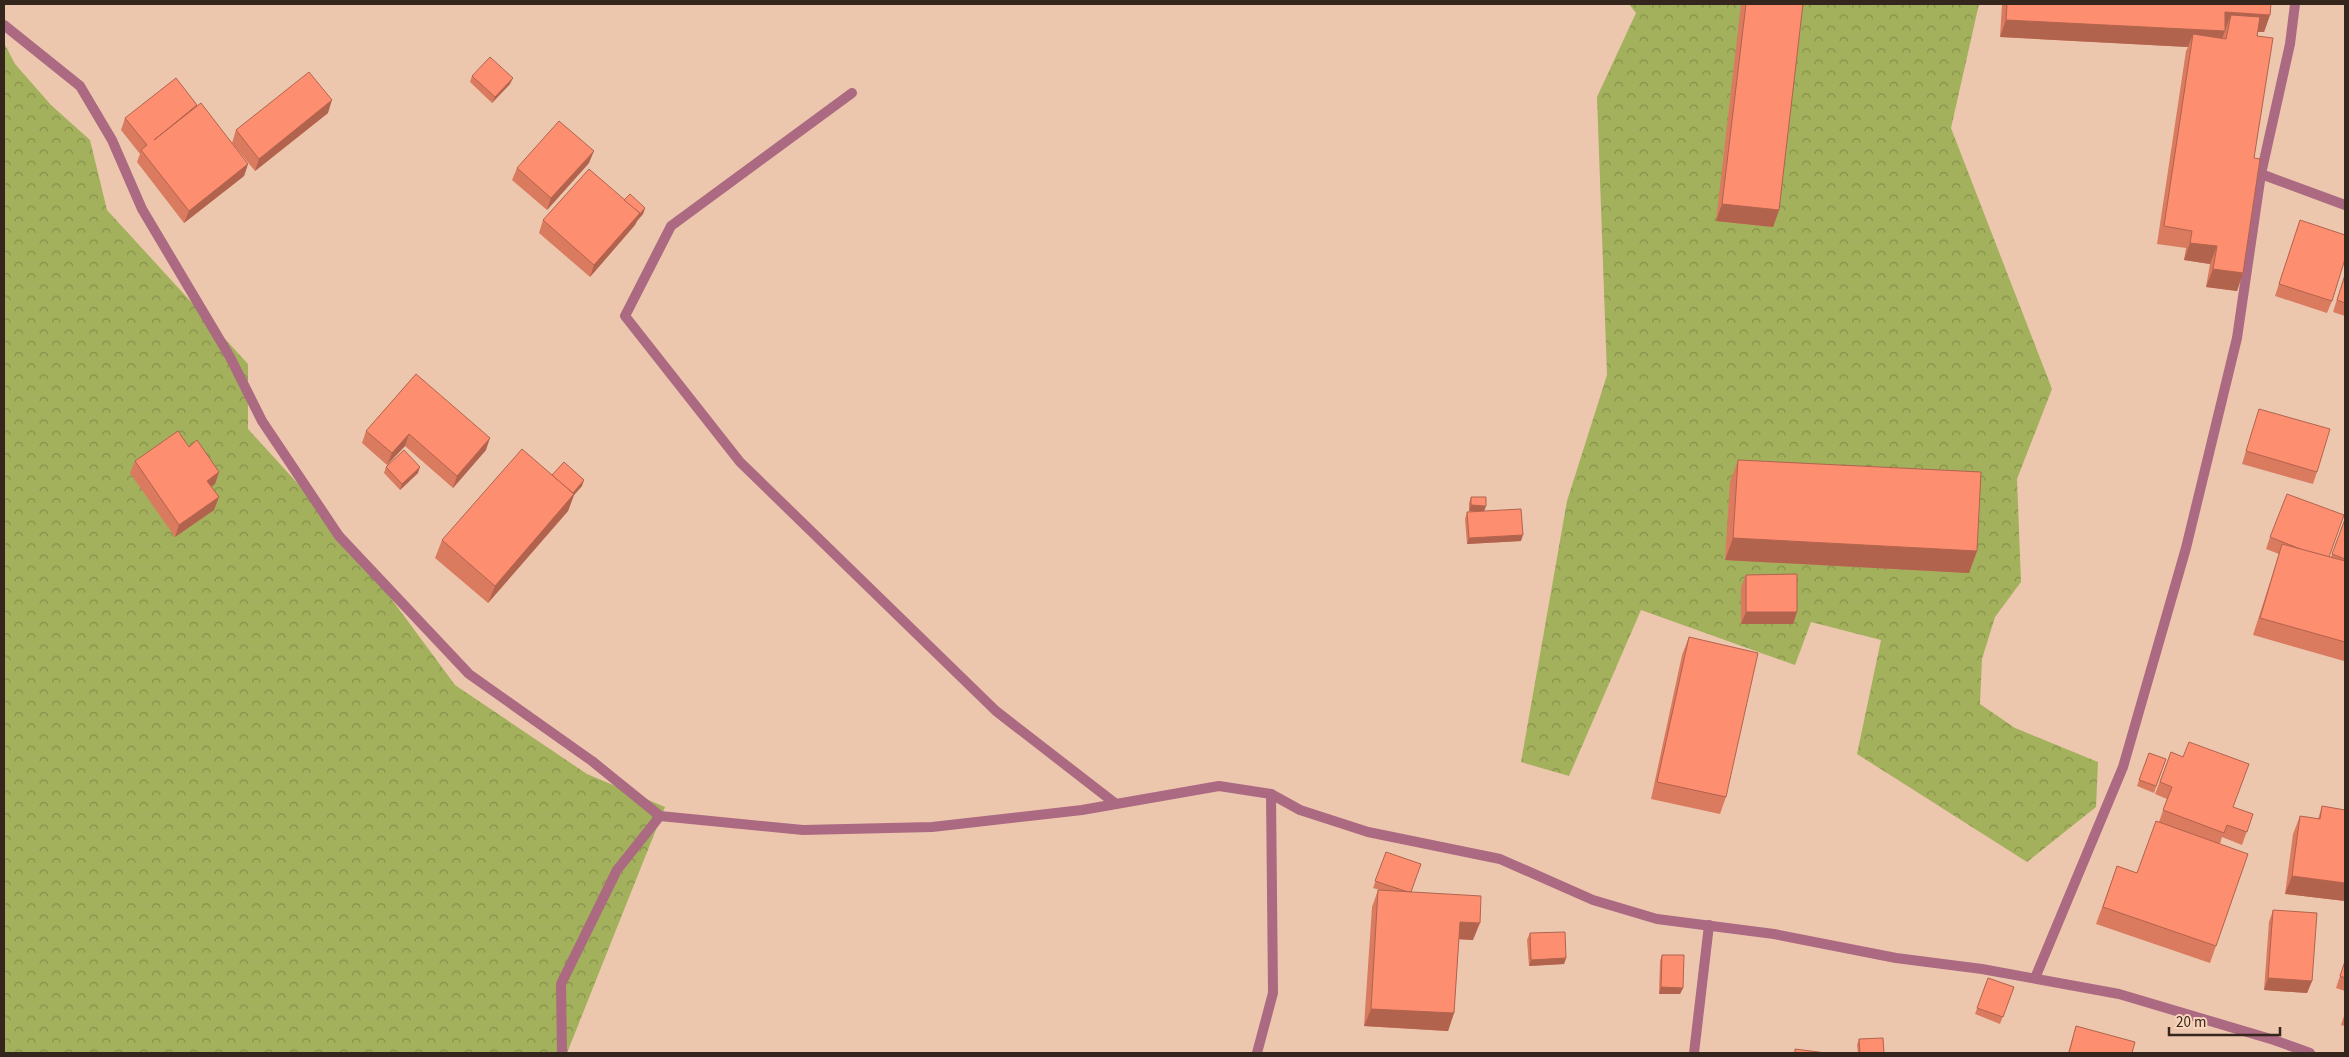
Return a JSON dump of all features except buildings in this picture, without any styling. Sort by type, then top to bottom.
[{"type":"street","points":[[2035,978],[2124,767],[2186,548],[2237,338],[2261,174],[2290,44],[2296,4]]},
{"type":"street","points":[[4,25],[80,86],[112,140],[142,209],[230,357],[262,421],[339,536],[469,674],[592,761],[660,816],[803,830],[932,828],[1116,804],[1219,786],[1271,794],[1300,810],[1368,832],[1500,859],[1592,900],[1657,919],[1774,934],[1896,958],[2035,978],[2118,994],[2274,1040],[2310,1053]]},
{"type":"street","points":[[852,93],[671,226],[625,316],[740,462],[996,711],[1116,804]]},
{"type":"street","points":[[2261,174],[2345,205]]},
{"type":"street","points":[[1258,1053],[1273,993],[1271,794]]},
{"type":"street","points":[[562,1053],[561,984],[617,870],[660,816]]},
{"type":"street","points":[[1694,1053],[1709,926]]},
{"type":"green space","points":[[1629,4],[1979,4],[1951,128],[2052,389],[2017,479],[2021,582],[1995,617],[1982,659],[1980,704],[2015,728],[2098,762],[2096,807],[2027,862],[1857,754],[1881,640],[1811,622],[1795,665],[1641,610],[1569,776],[1521,762],[1567,501],[1607,375],[1597,97],[1636,13]]},
{"type":"green space","points":[[4,43],[15,64],[51,105],[90,140],[107,210],[248,364],[248,429],[342,532],[455,685],[587,774],[665,807],[567,1053],[4,1053]]}]
